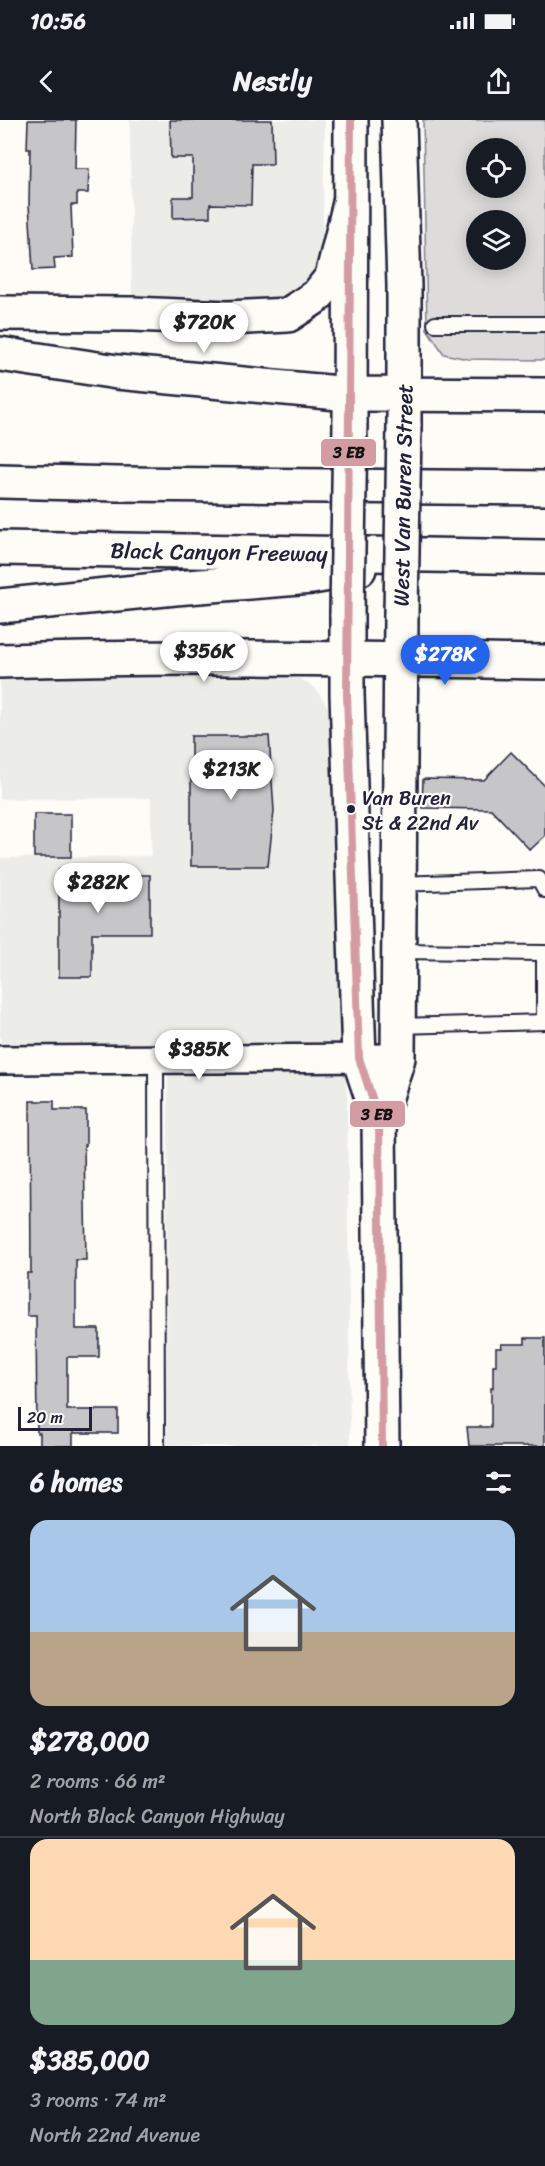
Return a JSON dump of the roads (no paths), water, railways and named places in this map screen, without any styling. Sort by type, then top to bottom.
[{"type":"main road","name":"West Van Buren Street","points":[[351,120],[347,706],[359,1058],[379,1119],[382,1446]]},
{"type":"main road","name":"West Van Buren Street","points":[[379,1119],[398,1058],[400,660],[405,410],[399,120]]},
{"type":"main road","points":[[0,313],[133,314],[228,318],[288,315],[317,296],[332,277],[350,203]]},
{"type":"main road","points":[[0,354],[350,408],[405,410],[545,395]]},
{"type":"main road","points":[[0,481],[545,488]]},
{"type":"main road","name":"Black Canyon Freeway","points":[[0,548],[545,557]]},
{"type":"main road","points":[[0,606],[312,577],[440,555]]},
{"type":"main road","points":[[0,661],[116,657],[545,662]]},
{"type":"street","points":[[0,1060],[398,1058]]},
{"type":"lane","points":[[435,324],[545,324]]},
{"type":"lane","points":[[398,884],[539,879],[545,891]]},
{"type":"lane","points":[[398,951],[545,953],[545,1022],[398,1026]]},
{"type":"lane","points":[[156,1058],[157,1446]]},
{"type":"place","name":"Van Buren St & 22nd Av","points":[[351,809]]}]
